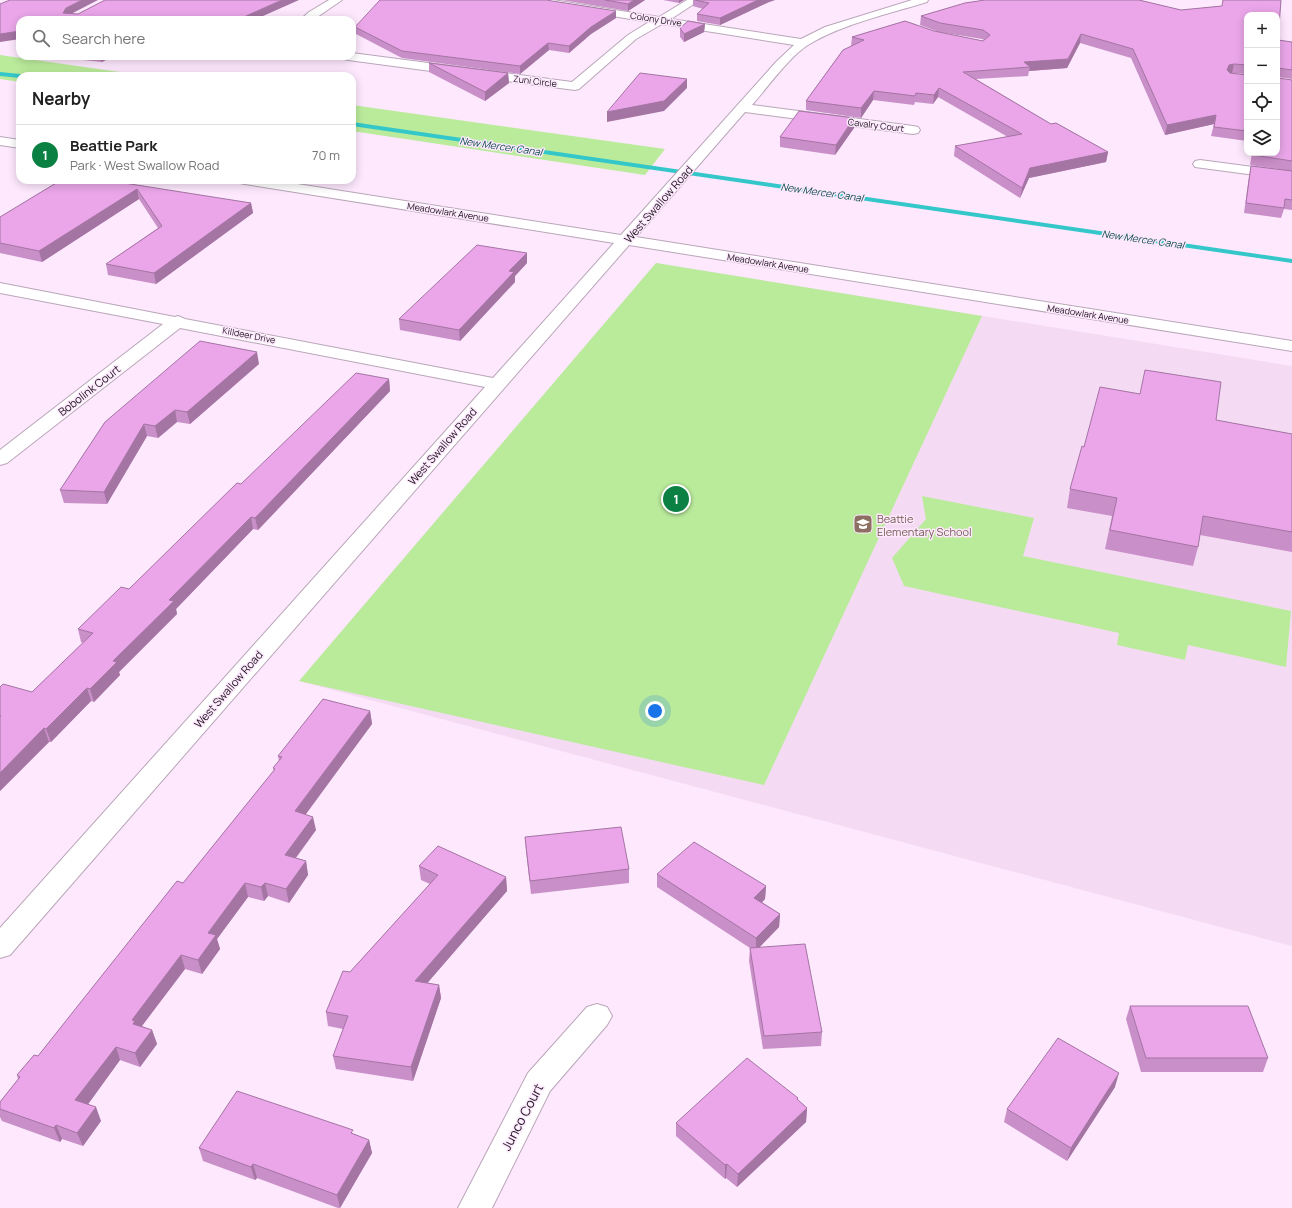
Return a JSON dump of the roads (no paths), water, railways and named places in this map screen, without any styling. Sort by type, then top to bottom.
[{"type":"street","points":[[311,16],[337,0]]},
{"type":"street","name":"Colony Drive","points":[[532,0],[803,43]]},
{"type":"street","name":"Zuni Circle","points":[[356,57],[575,86],[632,37],[695,0]]},
{"type":"street","name":"West Swallow Road","points":[[0,947],[497,384],[744,108],[780,65],[803,43],[829,29],[873,14],[923,0]]},
{"type":"street","points":[[873,14],[895,22]]},
{"type":"street","name":"Cavalry Court","points":[[744,108],[913,130]]},
{"type":"street","points":[[0,141],[16,143]]},
{"type":"street","points":[[1200,164],[1292,176]]},
{"type":"street","name":"Meadowlark Avenue","points":[[270,184],[1292,346]]},
{"type":"street","name":"Killdeer Drive","points":[[0,288],[178,321],[497,384]]},
{"type":"street","name":"Bobolink Court","points":[[0,459],[178,321]]},
{"type":"street","name":"Junco Court","points":[[475,1208],[539,1082],[597,1016]]},
{"type":"waterway","name":"New Mercer Canal","points":[[0,74],[16,76]]},
{"type":"waterway","name":"New Mercer Canal","points":[[356,125],[1292,261]]},
{"type":"place","name":"Beattie Park","points":[[676,499]]},
{"type":"place","name":"Beattie Elementary School","points":[[863,524]]}]
